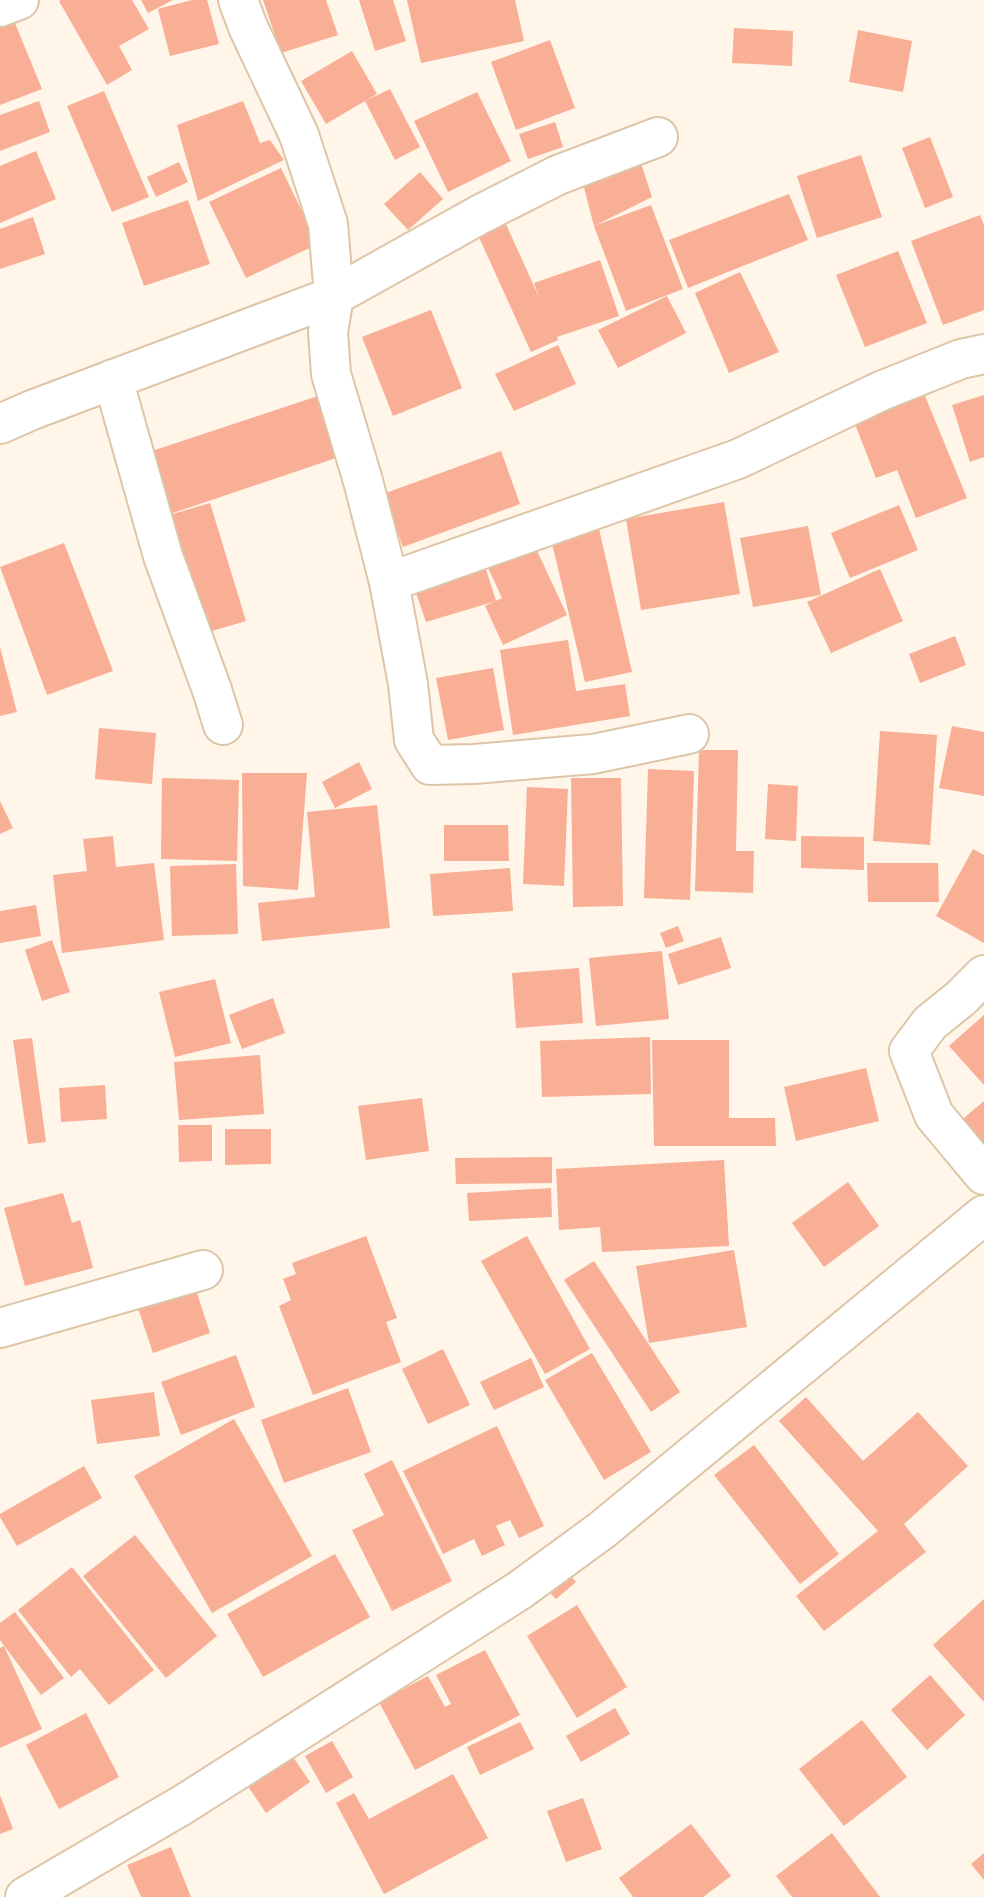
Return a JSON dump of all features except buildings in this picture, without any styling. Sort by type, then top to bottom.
[{"type":"street","points":[[0,7],[19,0]]},
{"type":"street","points":[[238,0],[299,135],[328,224],[334,296],[328,332],[331,374],[389,582],[408,684],[414,740],[430,765],[593,754],[689,734]]},
{"type":"street","points":[[0,424],[334,296],[558,174],[658,137]]},
{"type":"street","points":[[389,582],[738,459],[881,391],[961,359],[984,354]]},
{"type":"street","points":[[113,379],[163,556],[223,725]]},
{"type":"street","points":[[984,975],[930,1023],[909,1051],[934,1115],[984,1175]]},
{"type":"street","points":[[25,1897],[184,1804],[520,1590],[602,1530],[984,1215]]},
{"type":"street","points":[[0,1328],[203,1270]]}]
